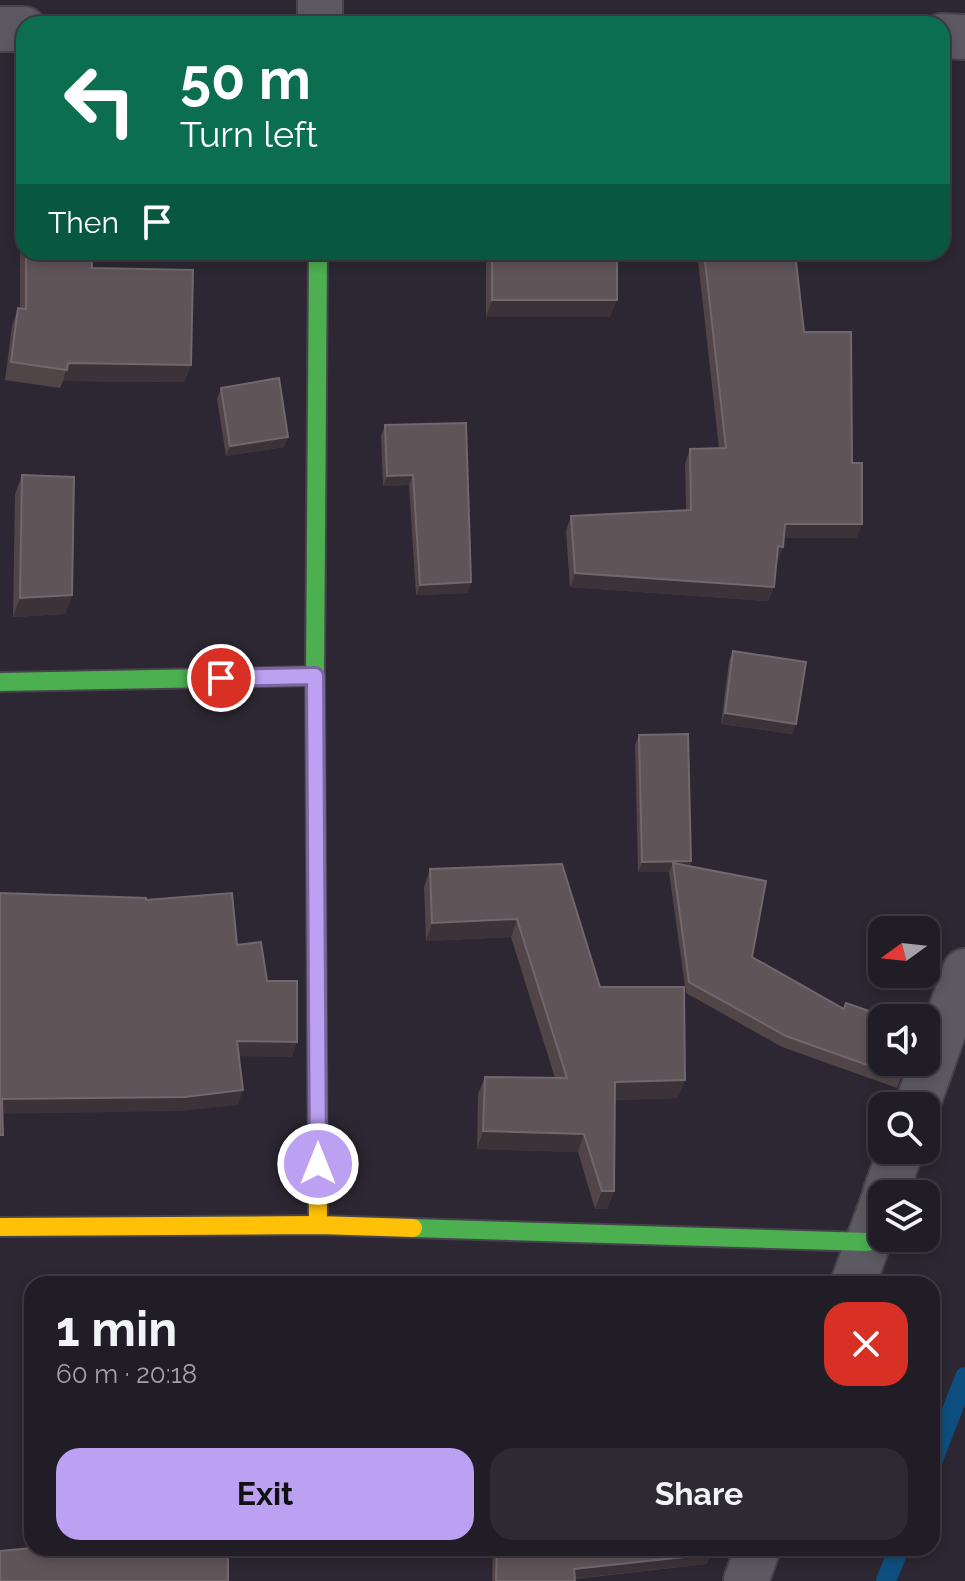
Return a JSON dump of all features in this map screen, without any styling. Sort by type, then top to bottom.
[{"type":"street","points":[[318,260],[315,676],[318,1225]]},
{"type":"street","points":[[0,682],[315,676]]},
{"type":"street","points":[[922,1092],[965,971]]},
{"type":"street","points":[[0,1227],[868,1223]]},
{"type":"street","points":[[856,1276],[868,1242]]},
{"type":"street","points":[[746,1581],[755,1556]]},
{"type":"building","points":[[26,260],[92,260],[92,268],[193,270],[191,365],[68,363],[67,370],[11,362],[18,308],[26,309]]},
{"type":"building","points":[[492,260],[617,260],[617,300],[492,300]]},
{"type":"building","points":[[705,260],[796,260],[804,332],[851,332],[852,463],[862,463],[862,524],[785,524],[783,547],[778,546],[774,587],[575,573],[571,516],[691,510],[690,449],[726,448]]},
{"type":"building","points":[[279,378],[288,437],[230,446],[221,388]]},
{"type":"building","points":[[466,423],[471,582],[420,585],[413,475],[387,476],[385,425]]},
{"type":"building","points":[[22,475],[74,477],[72,595],[20,598]]},
{"type":"building","points":[[733,651],[806,662],[796,724],[725,713]]},
{"type":"building","points":[[688,734],[691,861],[642,862],[639,735]]},
{"type":"building","points":[[673,863],[766,881],[752,957],[844,1009],[846,1003],[868,1011],[868,1065],[786,1036],[689,982]]},
{"type":"building","points":[[562,864],[600,987],[684,987],[685,1080],[615,1082],[614,1191],[602,1191],[584,1134],[483,1131],[485,1077],[567,1078],[517,919],[432,923],[430,869]]},
{"type":"building","points":[[0,893],[146,900],[232,893],[237,945],[261,942],[267,981],[297,981],[297,1042],[237,1041],[243,1090],[185,1097],[2,1099],[3,1135],[0,1135]]},
{"type":"building","points":[[24,1549],[24,1556],[228,1556],[228,1581],[0,1581],[0,1551]]},
{"type":"building","points":[[497,1556],[693,1556],[574,1569],[575,1581],[496,1581]]},
{"type":"waterway","points":[[940,1441],[965,1377]]},
{"type":"waterway","points":[[886,1581],[896,1556]]},
{"type":"traffic: fast","points":[[316,866],[318,260]]},
{"type":"traffic: fast","points":[[0,682],[315,676]]},
{"type":"traffic: fast","points":[[413,1228],[868,1242]]},
{"type":"traffic: slow","points":[[316,866],[318,1225]]},
{"type":"traffic: slow","points":[[0,1227],[318,1225],[413,1228]]},
{"type":"route","points":[[221,678],[315,676],[318,1164]]}]
